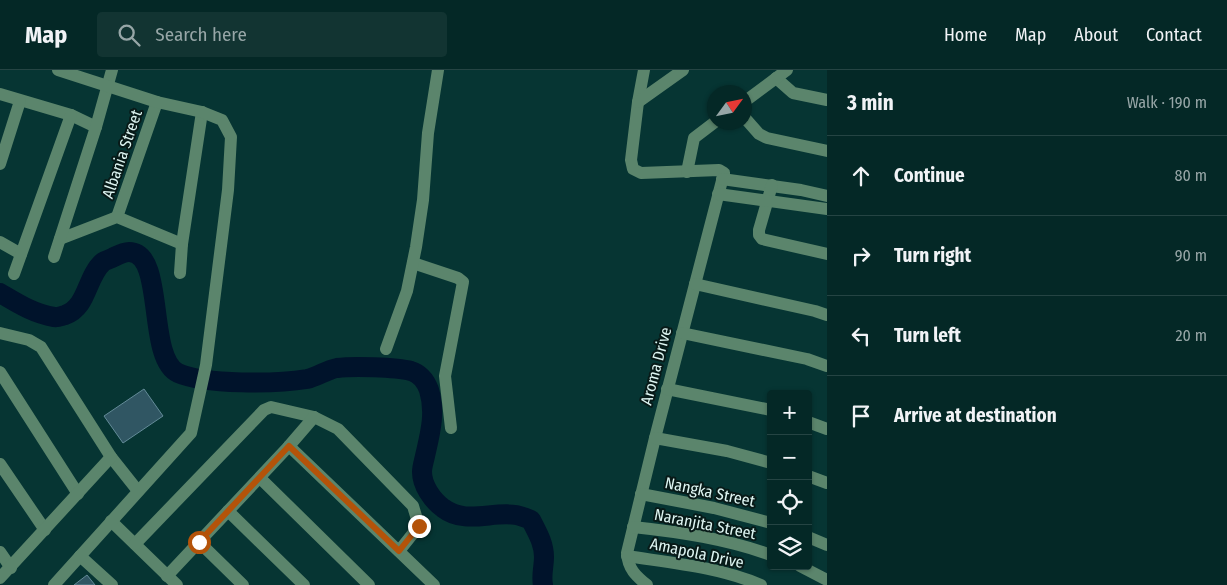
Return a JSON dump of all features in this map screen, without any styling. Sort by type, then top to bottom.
[{"type":"street","points":[[54,585],[191,433],[206,365],[228,190],[232,137],[222,120],[202,112],[157,102],[58,70]]},
{"type":"street","points":[[54,257],[112,70]]},
{"type":"street","points":[[386,349],[407,291],[413,263],[423,200],[428,133],[438,70]]},
{"type":"street","points":[[644,70],[631,160],[633,169],[641,173],[718,170],[723,176],[827,196]]},
{"type":"street","points":[[638,102],[683,70]]},
{"type":"street","points":[[752,96],[787,70]]},
{"type":"street","points":[[776,78],[793,93],[827,100]]},
{"type":"street","points":[[0,94],[71,115],[96,126]]},
{"type":"street","points":[[0,164],[20,101]]},
{"type":"street","name":"Albania Street","points":[[117,217],[157,102]]},
{"type":"street","points":[[180,273],[182,244],[202,112]]},
{"type":"street","points":[[14,274],[71,115]]},
{"type":"street","points":[[752,126],[759,134],[767,138],[827,151]]},
{"type":"street","points":[[687,172],[694,138],[707,128]]},
{"type":"street","name":"Aroma Drive","points":[[629,562],[633,527],[654,438],[723,176]]},
{"type":"street","points":[[772,185],[759,230],[759,235],[762,239],[827,254]]},
{"type":"street","points":[[718,194],[827,209]]},
{"type":"street","points":[[60,239],[117,217],[182,244]]},
{"type":"street","points":[[0,242],[20,254]]},
{"type":"street","points":[[413,263],[458,278],[463,282],[445,376],[451,428]]},
{"type":"street","points":[[695,284],[827,315]]},
{"type":"street","points":[[0,333],[29,340],[41,347],[111,457],[138,491]]},
{"type":"street","points":[[682,333],[807,359],[827,366]]},
{"type":"street","points":[[0,372],[78,494]]},
{"type":"street","points":[[667,389],[767,409]]},
{"type":"street","points":[[135,544],[264,410],[271,407],[314,417],[338,429],[413,506],[419,526],[399,551]]},
{"type":"street","points":[[167,576],[260,478],[314,417]]},
{"type":"street","points":[[812,423],[827,429]]},
{"type":"street","points":[[654,438],[727,451],[767,461]]},
{"type":"street","points":[[289,446],[434,585]]},
{"type":"street","points":[[0,578],[111,457]]},
{"type":"street","points":[[0,464],[45,530]]},
{"type":"street","points":[[812,477],[827,483]]},
{"type":"street","points":[[260,478],[368,585]]},
{"type":"street","name":"Nangka Street","points":[[641,494],[714,508],[767,522]]},
{"type":"street","points":[[228,511],[304,585]]},
{"type":"street","points":[[111,521],[177,585]]},
{"type":"street","name":"Naranjita Street","points":[[633,527],[677,531],[747,547],[767,554]]},
{"type":"street","points":[[812,539],[827,545]]},
{"type":"street","points":[[199,542],[242,585]]},
{"type":"street","points":[[0,552],[11,568]]},
{"type":"street","points":[[80,556],[112,585]]},
{"type":"street","points":[[629,562],[636,576],[648,585]]},
{"type":"street","name":"Amapola Drive","points":[[629,562],[698,567],[733,575],[761,585]]},
{"type":"street","points":[[808,570],[827,580]]},
{"type":"building","points":[[144,389],[163,416],[123,443],[104,416]]},
{"type":"building","points":[[87,575],[95,585],[74,585]]},
{"type":"waterway","points":[[0,293],[26,308],[40,313],[55,317],[65,315],[73,311],[83,299],[93,275],[103,262],[129,252],[140,257],[148,269],[162,348],[168,363],[178,373],[205,380],[278,382],[307,379],[344,367],[385,368],[415,372],[423,379],[429,390],[432,407],[430,432],[422,472],[428,492],[443,508],[460,516],[507,514],[518,515],[531,520],[543,547],[543,585]]},
{"type":"route","points":[[199,542],[289,446],[399,551],[419,526]]}]
